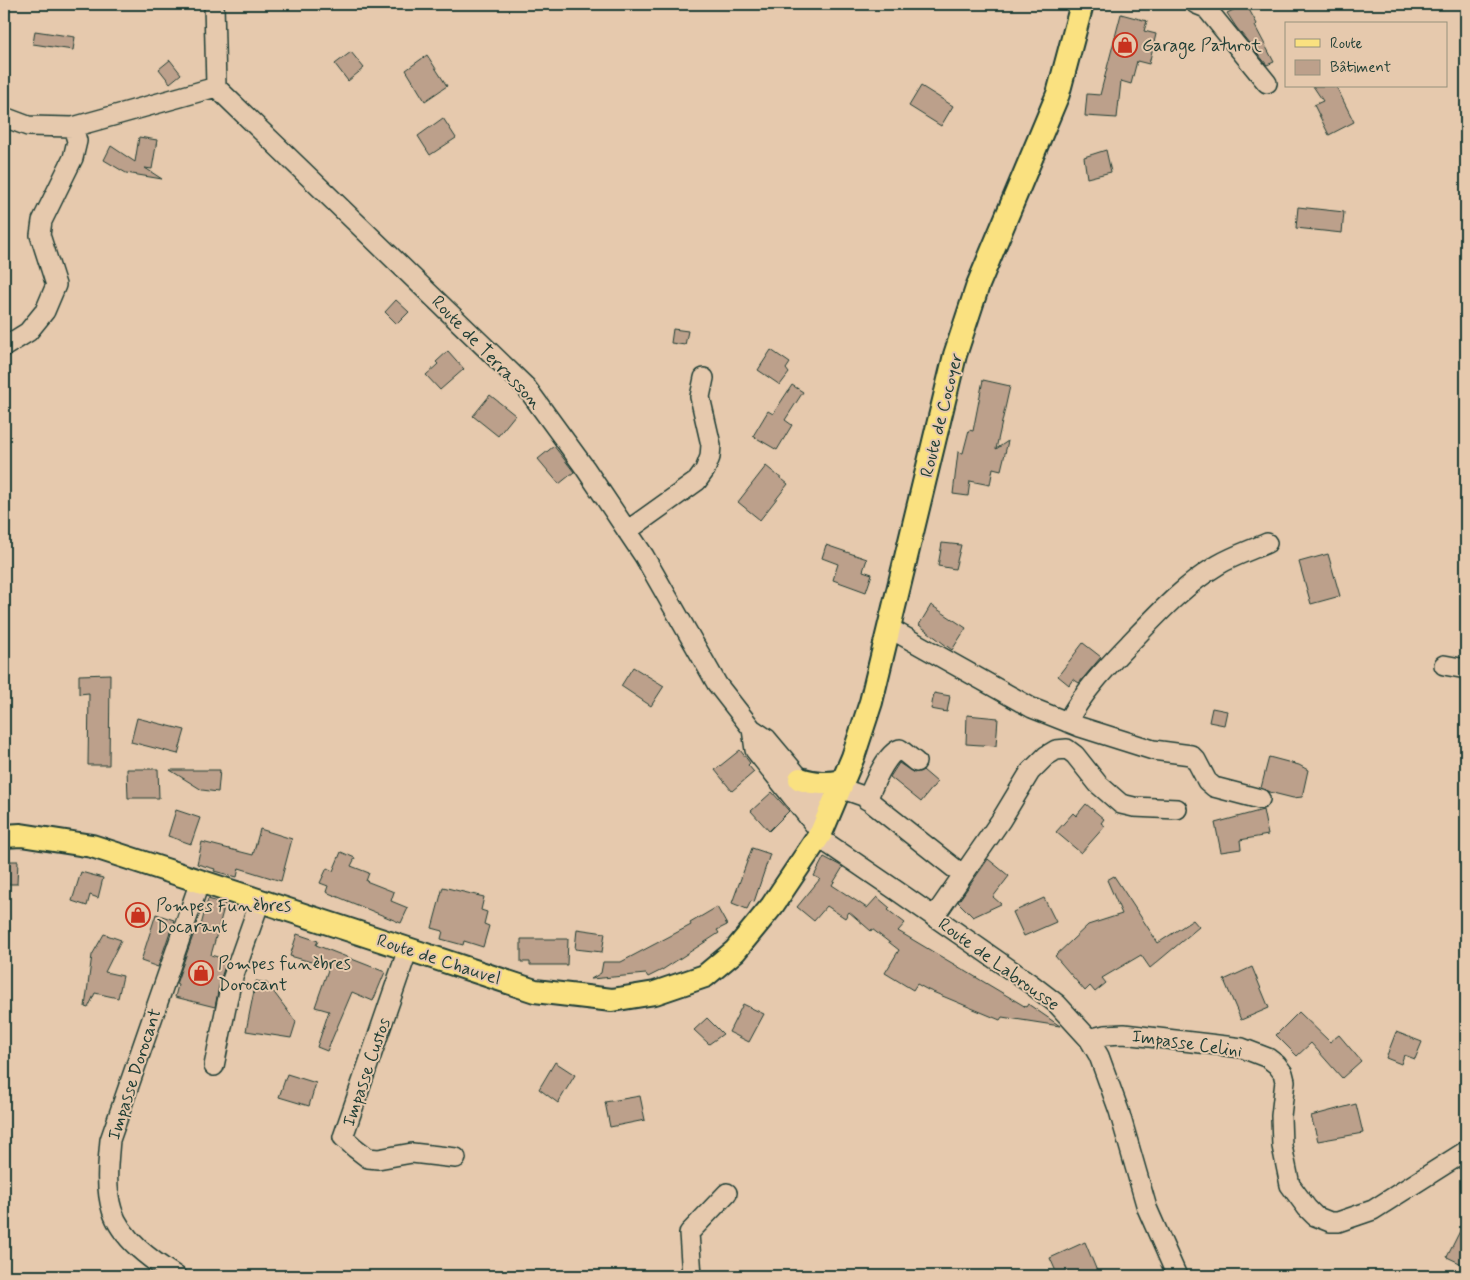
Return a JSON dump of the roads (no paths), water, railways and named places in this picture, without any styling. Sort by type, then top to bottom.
[{"type":"main road","name":"Route de Cocoyer","points":[[822,828],[853,757],[871,702],[955,355],[978,285],[1058,94],[1082,4]]},
{"type":"main road","points":[[800,779],[815,784],[841,784]]},
{"type":"main road","name":"Route de Chauvel","points":[[4,836],[21,835],[92,846],[408,948],[534,991],[612,1000],[656,993],[705,976],[735,951],[772,906],[822,828]]},
{"type":"street","points":[[4,117],[28,126],[73,127],[216,87],[214,4]]},
{"type":"street","points":[[1196,4],[1206,8],[1267,84]]},
{"type":"street","name":"Route de Terrasson","points":[[216,87],[526,388],[585,468],[644,556],[717,684],[752,730],[767,739],[800,779],[822,828]]},
{"type":"street","points":[[4,347],[28,332],[45,311],[56,285],[40,235],[42,221],[73,158],[77,141],[73,127]]},
{"type":"street","points":[[627,531],[697,481],[705,470],[710,457],[711,445],[700,398],[704,378]]},
{"type":"street","points":[[1067,722],[1078,701],[1101,674],[1162,609],[1187,586],[1219,564],[1267,543]]},
{"type":"street","points":[[888,628],[1032,708],[1067,722],[1153,750],[1191,755],[1196,760],[1207,781],[1214,787],[1260,799]]},
{"type":"street","points":[[1444,665],[1466,669]]},
{"type":"street","name":"Route de Terrasson","points":[[752,730],[755,750],[789,794],[822,828]]},
{"type":"street","points":[[865,798],[880,770],[895,750],[900,749],[916,762]]},
{"type":"street","points":[[934,917],[1001,820],[1030,772],[1046,756],[1056,750],[1067,749],[1075,755],[1098,784],[1121,804],[1134,807],[1177,809]]},
{"type":"street","points":[[841,784],[865,798],[954,868]]},
{"type":"street","name":"Route de Labrousse","points":[[822,828],[934,917],[1056,1004],[1089,1039],[1099,1056],[1119,1111],[1147,1208],[1177,1276]]},
{"type":"street","name":"Impasse Dorocant","points":[[176,1276],[152,1260],[123,1232],[112,1210],[107,1177],[110,1140],[200,882]]},
{"type":"street","points":[[214,1066],[231,983],[260,901]]},
{"type":"street","name":"Impasse Custos","points":[[408,948],[344,1137],[368,1158],[378,1159],[412,1153],[456,1158]]},
{"type":"street","name":"Impasse Celini","points":[[1089,1039],[1105,1035],[1124,1034],[1226,1046],[1242,1048],[1273,1062],[1283,1073],[1285,1082],[1281,1116],[1282,1138],[1290,1185],[1315,1216],[1330,1222],[1351,1219],[1373,1210],[1466,1151]]},
{"type":"street","points":[[692,1276],[689,1233],[728,1193]]},
{"type":"place","name":"Garage Paturot","points":[[1125,45]]},
{"type":"place","name":"Pompes Funèbres Docarant","points":[[138,915]]},
{"type":"place","name":"Pompes funèbres Dorocant","points":[[201,973]]}]
